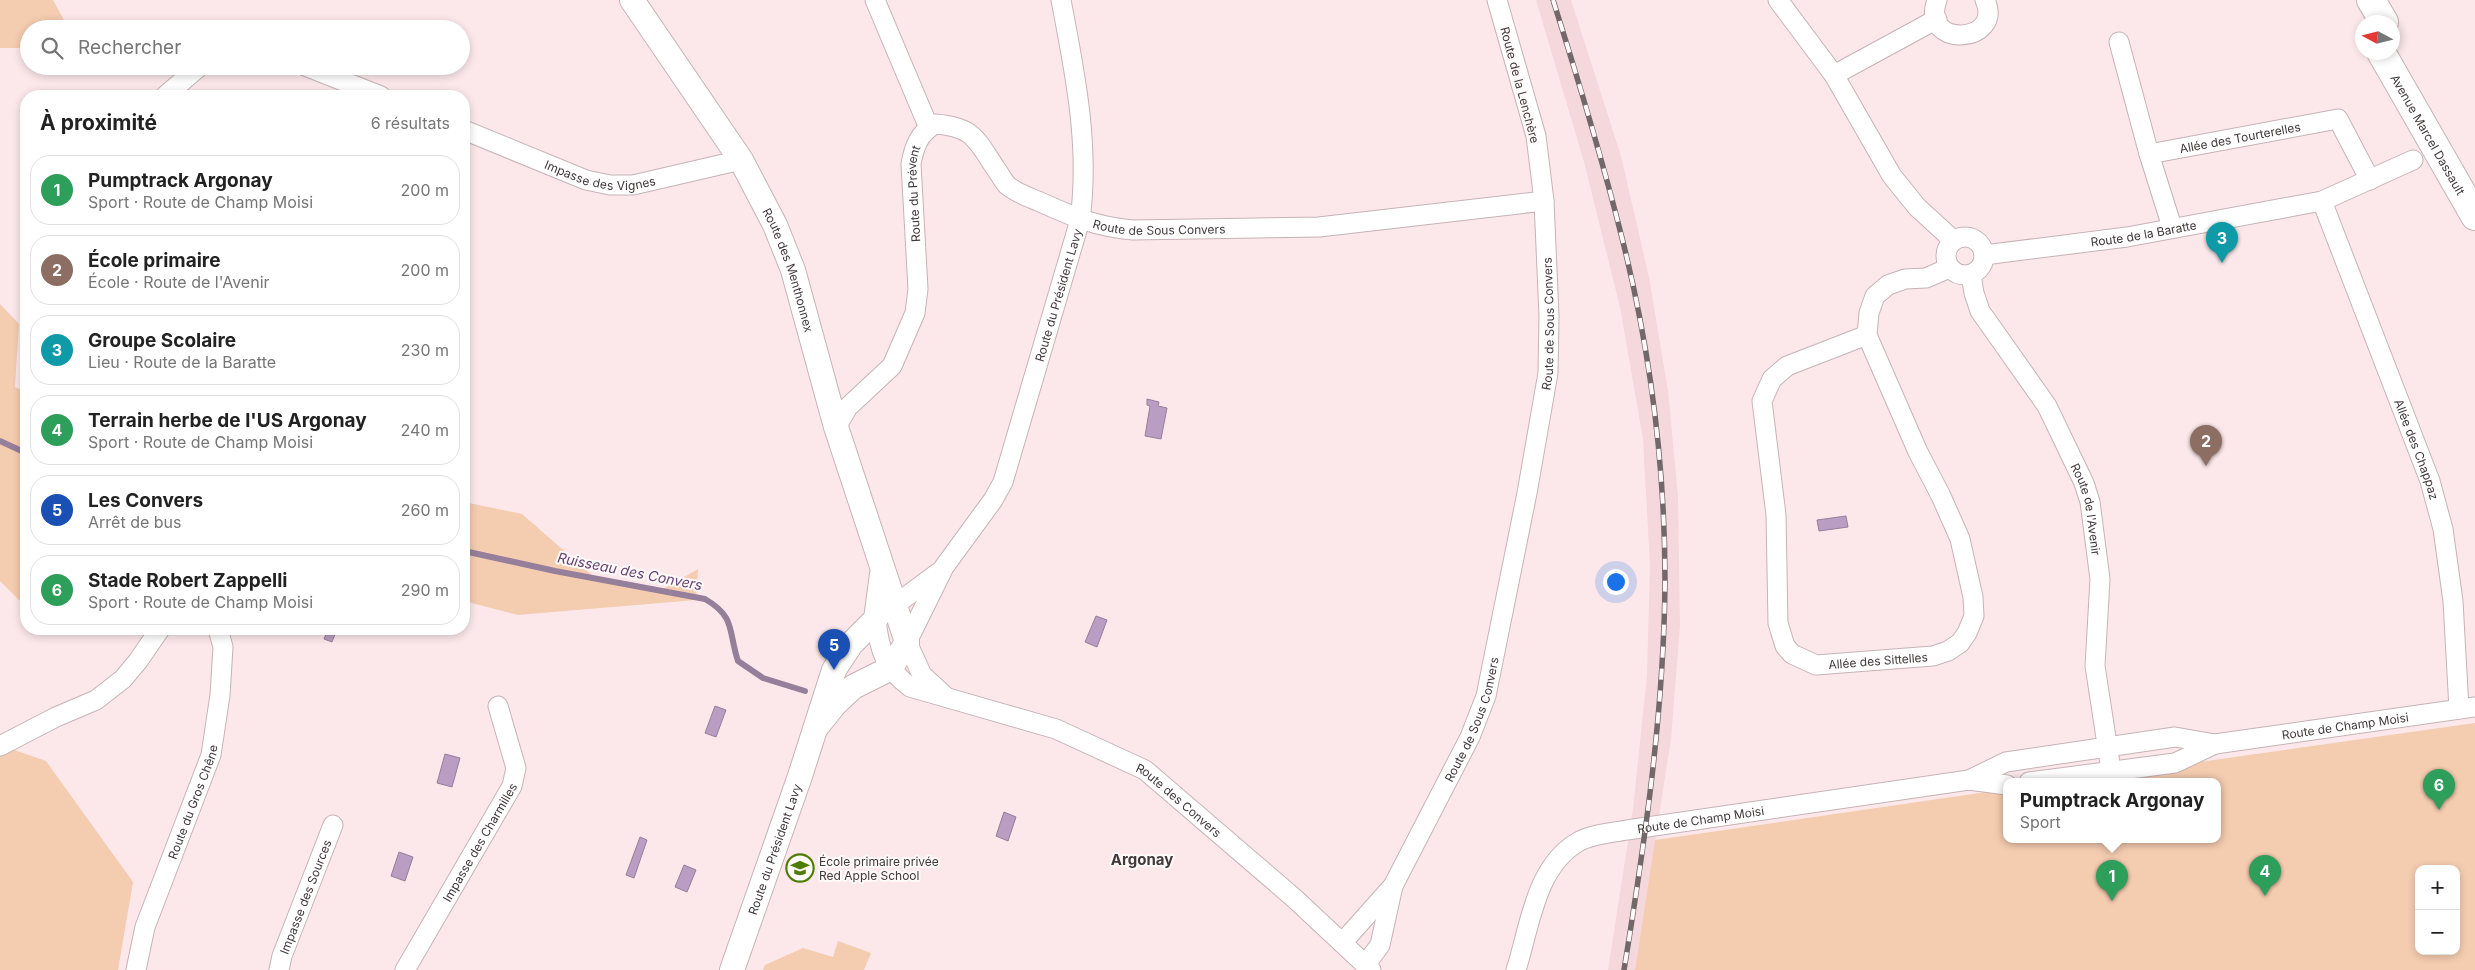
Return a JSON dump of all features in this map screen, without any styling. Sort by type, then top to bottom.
[{"type":"main road","points":[[2352,0],[2360,15]]},
{"type":"main road","points":[[2370,0],[2380,15]]},
{"type":"main road","name":"Avenue Marcel Dassault","points":[[2400,52],[2475,180]]},
{"type":"main road","name":"Avenue Marcel Dassault","points":[[2386,60],[2475,216]]},
{"type":"street","name":"Route des Menthonnex","points":[[632,0],[741,160],[775,225],[792,270],[836,427],[907,642]]},
{"type":"street","points":[[875,0],[929,128],[935,124],[960,127],[967,130],[977,140],[1007,185],[1021,194],[1080,220]]},
{"type":"street","name":"Route du Président Lavy","points":[[814,729],[835,704],[853,687],[891,668],[907,642],[944,567],[993,500],[1003,482],[1080,220],[1084,191],[1082,138],[1075,70],[1061,0]]},
{"type":"street","name":"Route de la Lenchère","points":[[1497,0],[1536,136],[1544,201]]},
{"type":"street","points":[[1778,0],[1834,75],[1892,176],[1917,207],[1953,240]]},
{"type":"street","points":[[1938,0],[1935,11],[1937,19],[1948,33],[1956,36],[1974,34],[1985,21],[1987,12],[1985,0]]},
{"type":"street","points":[[1834,75],[1937,19]]},
{"type":"street","points":[[2119,42],[2172,227]]},
{"type":"street","points":[[172,90],[190,75]]},
{"type":"street","points":[[328,75],[366,90]]},
{"type":"street","name":"Allée des Tourterelles","points":[[2150,154],[2338,119],[2370,180]]},
{"type":"street","points":[[2421,122],[2413,160],[2430,163],[2448,171]]},
{"type":"street","name":"Route du Prévent","points":[[836,427],[848,407],[892,366],[915,313],[918,289],[911,164],[914,148],[929,128]]},
{"type":"street","name":"Impasse des Vignes","points":[[470,132],[586,180],[610,184],[632,185],[741,160]]},
{"type":"street","name":"Route de la Baratte","points":[[1984,255],[2127,237],[2172,227],[2322,201],[2413,160]]},
{"type":"street","name":"Route de Sous Convers","points":[[1080,220],[1104,228],[1133,230],[1319,227],[1544,201],[1549,316],[1548,373],[1491,677],[1473,732],[1393,886],[1342,943]]},
{"type":"street","name":"Allée des Chappaz","points":[[2322,201],[2430,481],[2443,529],[2467,708]]},
{"type":"street","points":[[1960,236],[1974,238],[1980,243],[1984,255],[1982,265],[1970,275],[1955,273],[1949,268],[1945,252],[1953,240],[1960,236]]},
{"type":"street","points":[[1867,335],[1869,313],[1875,296],[1888,285],[1905,279],[1926,278],[1949,268]]},
{"type":"street","name":"Route de l'Avenir","points":[[1970,275],[1980,311],[2048,406],[2084,483],[2090,502],[2100,579],[2095,666],[2111,770]]},
{"type":"street","name":"Allée des Sittelles","points":[[1867,335],[1918,452],[1941,496],[1960,539],[1973,597],[1974,616],[1960,643],[1948,651],[1933,656],[1816,665],[1792,654],[1785,646],[1778,624],[1776,516],[1762,401],[1772,379],[1787,366],[1867,335]]},
{"type":"street","name":"Route du Président Lavy","points":[[732,970],[834,670],[851,644],[876,619],[895,603],[925,584],[944,567]]},
{"type":"street","name":"Route des Menthonnex","points":[[876,619],[882,570]]},
{"type":"street","name":"Route des Convers","points":[[876,619],[878,640],[885,661],[910,687],[1056,729],[1145,770],[1294,898],[1368,967]]},
{"type":"street","points":[[0,746],[56,717],[96,700],[123,679],[156,635]]},
{"type":"street","name":"Route du Gros Chêne","points":[[136,970],[145,927],[211,755],[220,695],[223,647],[220,635]]},
{"type":"street","name":"Route des Convers","points":[[907,642],[922,674],[946,697]]},
{"type":"street","name":"Impasse des Charmilles","points":[[405,970],[512,786],[516,768],[498,706]]},
{"type":"street","name":"Route de Champ Moisi","points":[[2056,778],[2175,763],[2216,744],[2467,708]]},
{"type":"street","name":"Route de Champ Moisi","points":[[1968,780],[2006,762],[2175,737],[2216,744]]},
{"type":"street","name":"Route de Champ Moisi","points":[[1516,970],[1533,908],[1544,880],[1559,857],[1579,842],[1627,830],[1968,780],[2003,784]]},
{"type":"street","name":"Impasse des Sources","points":[[278,970],[333,825]]},
{"type":"street","name":"Route de Sous Convers","points":[[1368,967],[1380,945],[1393,886]]},
{"type":"shaded area","points":[[0,0],[53,0],[64,20],[20,20],[20,48],[0,48]]},
{"type":"shaded area","points":[[1536,0],[1571,0],[1621,156],[1649,277],[1668,391],[1678,496],[1680,626],[1671,739],[1635,970],[1608,970],[1633,809],[1647,675],[1650,566],[1643,439],[1620,307],[1584,162]]},
{"type":"shaded area","points":[[0,304],[19,324],[15,387],[20,389],[20,600],[0,581]]},
{"type":"shaded area","points":[[1147,399],[1159,402],[1158,406],[1167,408],[1161,439],[1145,436],[1150,406],[1147,405]]},
{"type":"shaded area","points":[[470,503],[522,514],[593,576],[660,591],[698,569],[696,600],[518,615],[470,603]]},
{"type":"shaded area","points":[[1846,516],[1848,527],[1819,531],[1817,520]]},
{"type":"shaded area","points":[[1096,616],[1107,620],[1097,647],[1085,642]]},
{"type":"shaded area","points":[[326,635],[335,635],[332,642],[324,639]]},
{"type":"shaded area","points":[[715,706],[726,710],[716,737],[705,733]]},
{"type":"shaded area","points":[[2475,723],[2475,970],[1635,970],[1655,840],[2003,790],[2003,843],[2221,843],[2221,778],[2086,778]]},
{"type":"shaded area","points":[[0,745],[46,761],[133,882],[118,970],[0,970]]},
{"type":"shaded area","points":[[445,754],[460,758],[452,787],[437,783]]},
{"type":"shaded area","points":[[1004,812],[1016,817],[1008,841],[996,836]]},
{"type":"shaded area","points":[[640,837],[647,840],[634,878],[626,875]]},
{"type":"shaded area","points":[[399,852],[413,857],[405,881],[391,876]]},
{"type":"shaded area","points":[[684,865],[696,870],[687,892],[675,887]]},
{"type":"shaded area","points":[[838,941],[871,953],[864,970],[763,970],[765,965],[803,948],[833,957]]},
{"type":"waterway","name":"Ruisseau des Convers","points":[[0,441],[20,450]]},
{"type":"waterway","name":"Ruisseau des Convers","points":[[470,552],[555,571],[705,599],[722,612],[726,619],[738,661],[763,678],[805,691]]},
{"type":"railway","points":[[1553,0],[1598,148],[1632,280],[1648,365],[1659,452],[1665,581],[1661,679],[1646,825],[1624,970]]},
{"type":"place","name":"Groupe Scolaire","points":[[2222,263]]},
{"type":"place","name":"École primaire","points":[[2206,466]]},
{"type":"place","name":"Les Convers","points":[[834,670]]},
{"type":"place","name":"Stade Robert Zappelli","points":[[2439,810]]},
{"type":"place","name":"École primaire privée Red Apple School","points":[[800,868]]},
{"type":"place","name":"Terrain herbe de l'US Argonay","points":[[2265,896]]},
{"type":"place","name":"Pumptrack Argonay","points":[[2112,901]]},
{"type":"district","name":"Argonay","points":[[1142,859]]}]
